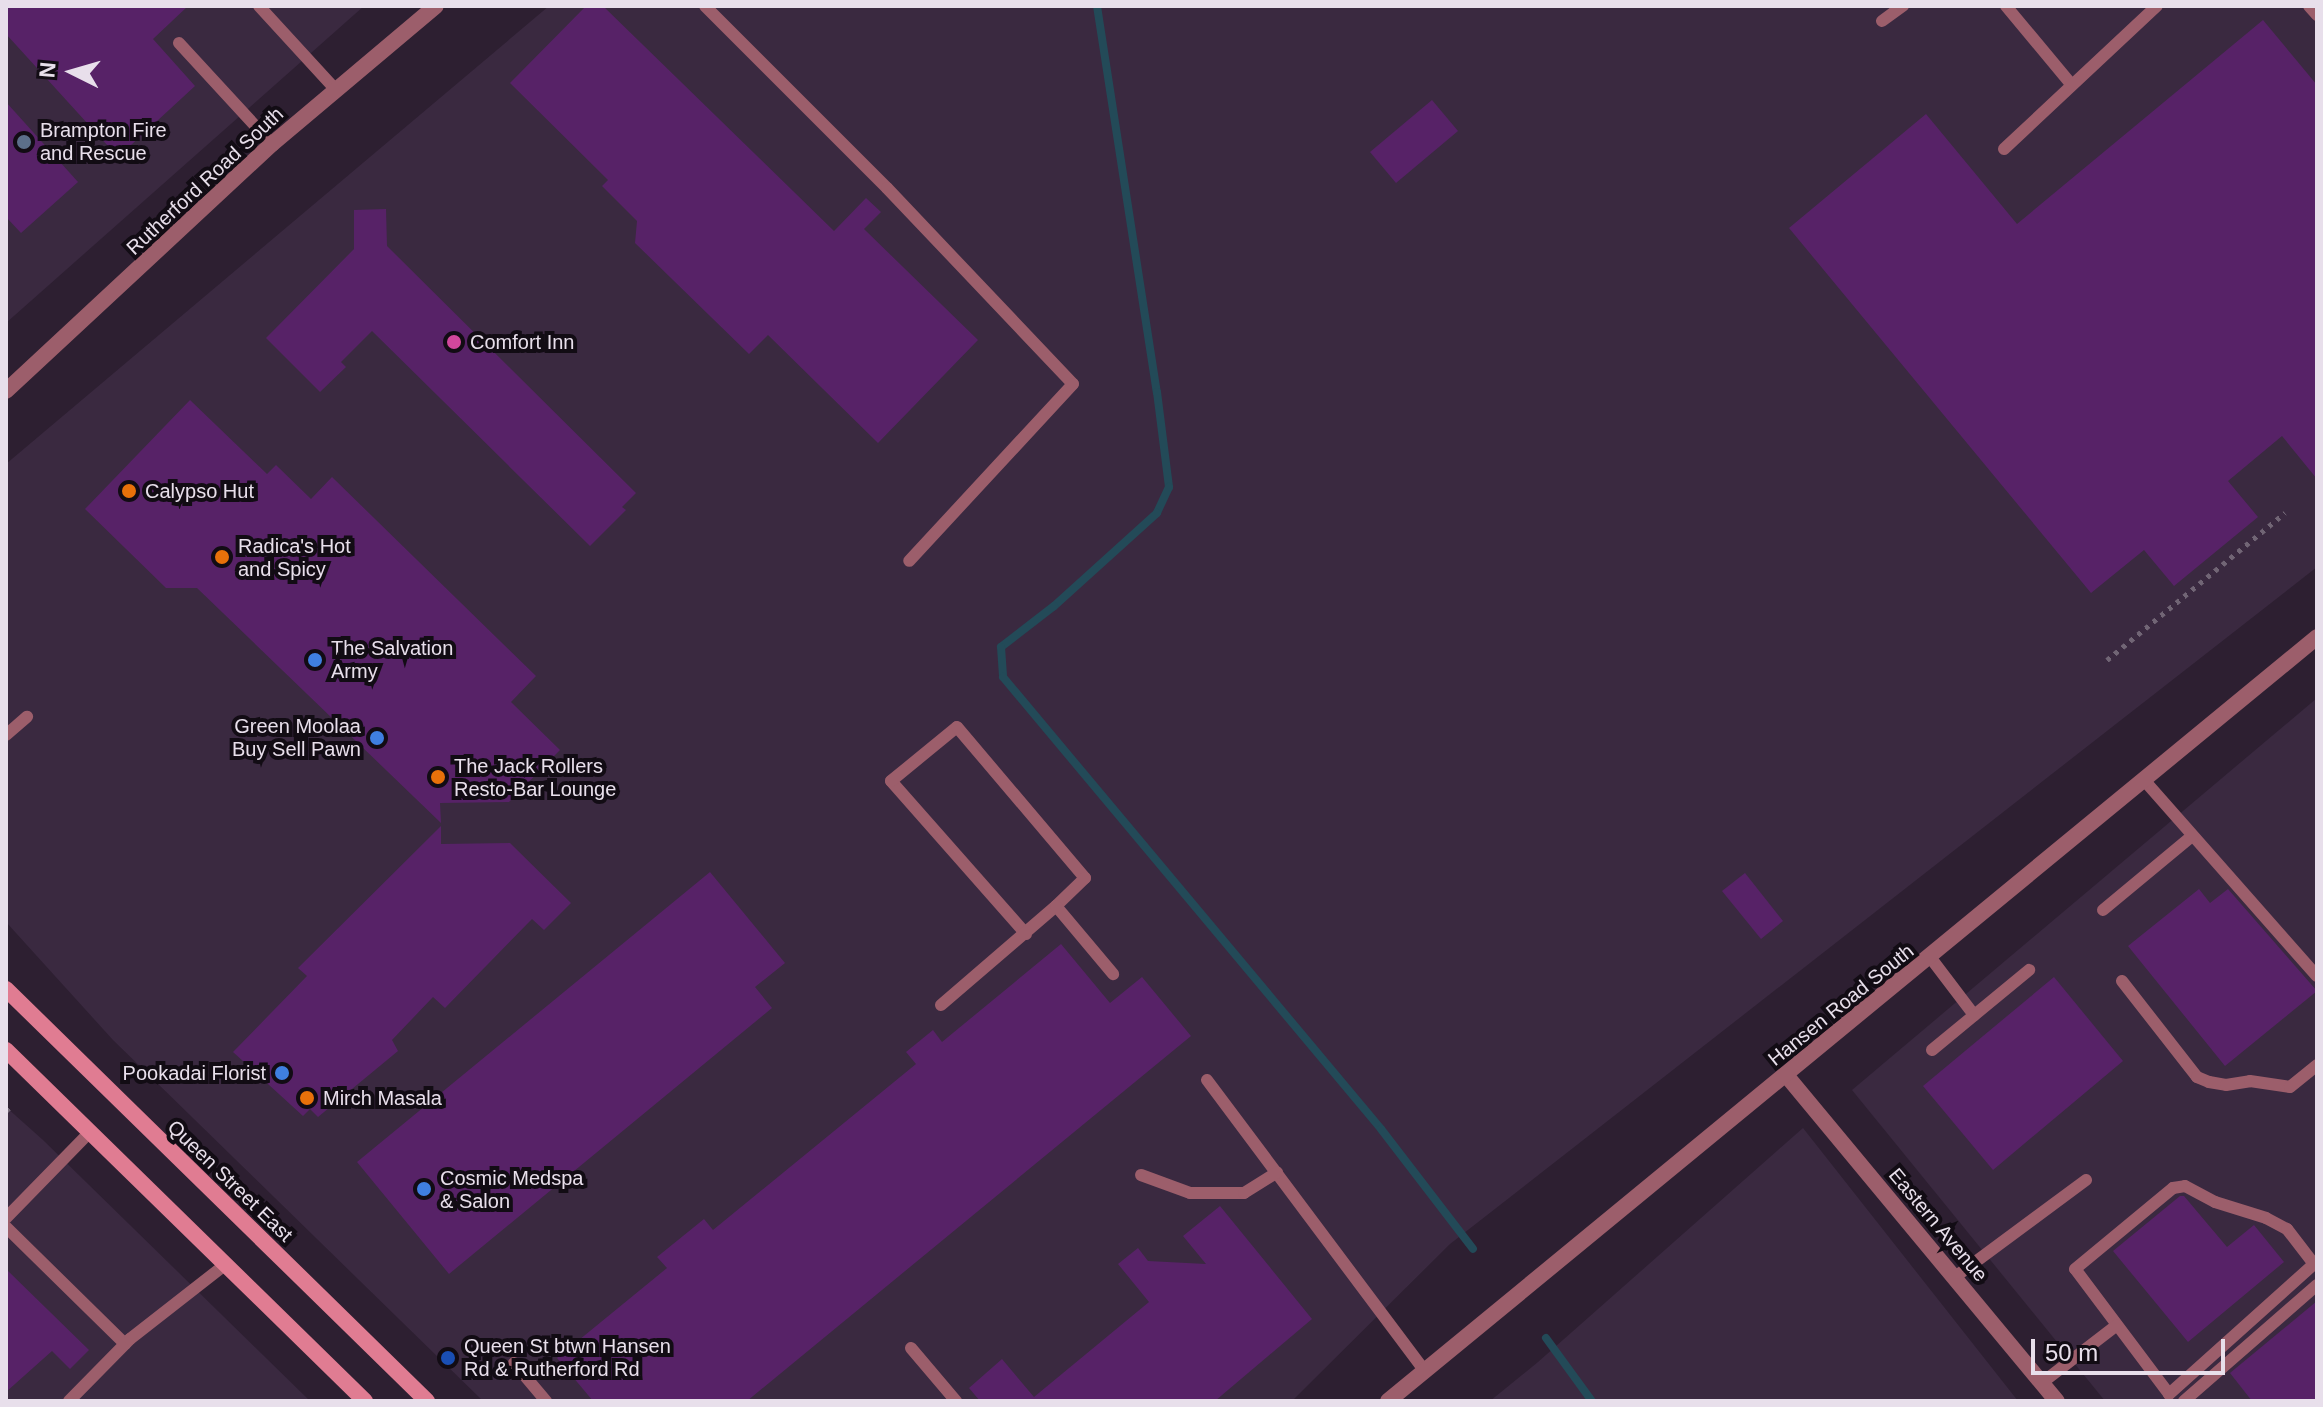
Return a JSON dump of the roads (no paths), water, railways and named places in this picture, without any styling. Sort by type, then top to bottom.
[{"type":"main road","name":"Queen Street East","points":[[6,989],[427,1401]]},
{"type":"main road","points":[[6,1050],[365,1401]]},
{"type":"street","name":"Rutherford Road South","points":[[6,391],[272,144],[436,6]]},
{"type":"street","name":"Hansen Road South","points":[[1388,1401],[2317,637]]},
{"type":"street","name":"Eastern Avenue","points":[[1786,1075],[2057,1401]]},
{"type":"lane","points":[[259,6],[336,90]]},
{"type":"lane","points":[[705,6],[887,188],[1073,384],[909,561]]},
{"type":"lane","points":[[1882,21],[1903,6]]},
{"type":"lane","points":[[2006,6],[2071,84]]},
{"type":"lane","points":[[2004,149],[2157,6]]},
{"type":"lane","points":[[2309,6],[2317,15]]},
{"type":"lane","points":[[179,43],[272,144]]},
{"type":"lane","points":[[6,735],[27,717]]},
{"type":"lane","points":[[941,1005],[1026,934],[1085,878],[957,727],[891,781],[1026,934]]},
{"type":"lane","points":[[2144,780],[2317,976]]},
{"type":"lane","points":[[2103,910],[2192,836]]},
{"type":"lane","points":[[1056,906],[1113,974]]},
{"type":"lane","points":[[1930,957],[1974,1015]]},
{"type":"lane","points":[[1932,1050],[2029,970]]},
{"type":"lane","points":[[2122,981],[2197,1077],[2226,1085],[2250,1081],[2290,1087],[2317,1065]]},
{"type":"lane","points":[[1207,1080],[1425,1371]]},
{"type":"lane","points":[[6,1218],[90,1132]]},
{"type":"lane","points":[[1141,1175],[1190,1193],[1244,1193],[1277,1172]]},
{"type":"lane","points":[[1955,1277],[2086,1180]]},
{"type":"lane","points":[[2185,1186],[2215,1202],[2276,1223],[2287,1229],[2314,1264],[2169,1394],[2117,1325],[2075,1269],[2173,1188],[2185,1186]]},
{"type":"lane","points":[[6,1227],[125,1344]]},
{"type":"lane","points":[[69,1401],[125,1344],[226,1264]]},
{"type":"lane","points":[[2184,1401],[2317,1285]]},
{"type":"lane","points":[[2043,1382],[2117,1325]]},
{"type":"lane","points":[[911,1348],[956,1401]]},
{"type":"lane","points":[[514,1363],[546,1401]]},
{"type":"waterway","points":[[1097,6],[1169,487],[1157,513],[1054,606],[1001,647],[1003,677],[1381,1129],[1473,1249]]},
{"type":"waterway","points":[[1546,1338],[1592,1401]]},
{"type":"place","name":"Brampton Fire and Rescue","points":[[24,142]]},
{"type":"place","name":"Comfort Inn","points":[[454,342]]},
{"type":"place","name":"Calypso Hut","points":[[129,491]]},
{"type":"place","name":"Radica's Hot and Spicy","points":[[222,557]]},
{"type":"place","name":"The Salvation Army","points":[[315,660]]},
{"type":"place","name":"Green Moolaa Buy Sell Pawn","points":[[377,738]]},
{"type":"place","name":"The Jack Rollers Resto-Bar Lounge","points":[[438,777]]},
{"type":"place","name":"Pookadai Florist","points":[[282,1073]]},
{"type":"place","name":"Mirch Masala","points":[[307,1098]]},
{"type":"place","name":"Cosmic Medspa & Salon","points":[[424,1189]]},
{"type":"place","name":"Queen St btwn Hansen Rd & Rutherford Rd","points":[[448,1358]]}]
